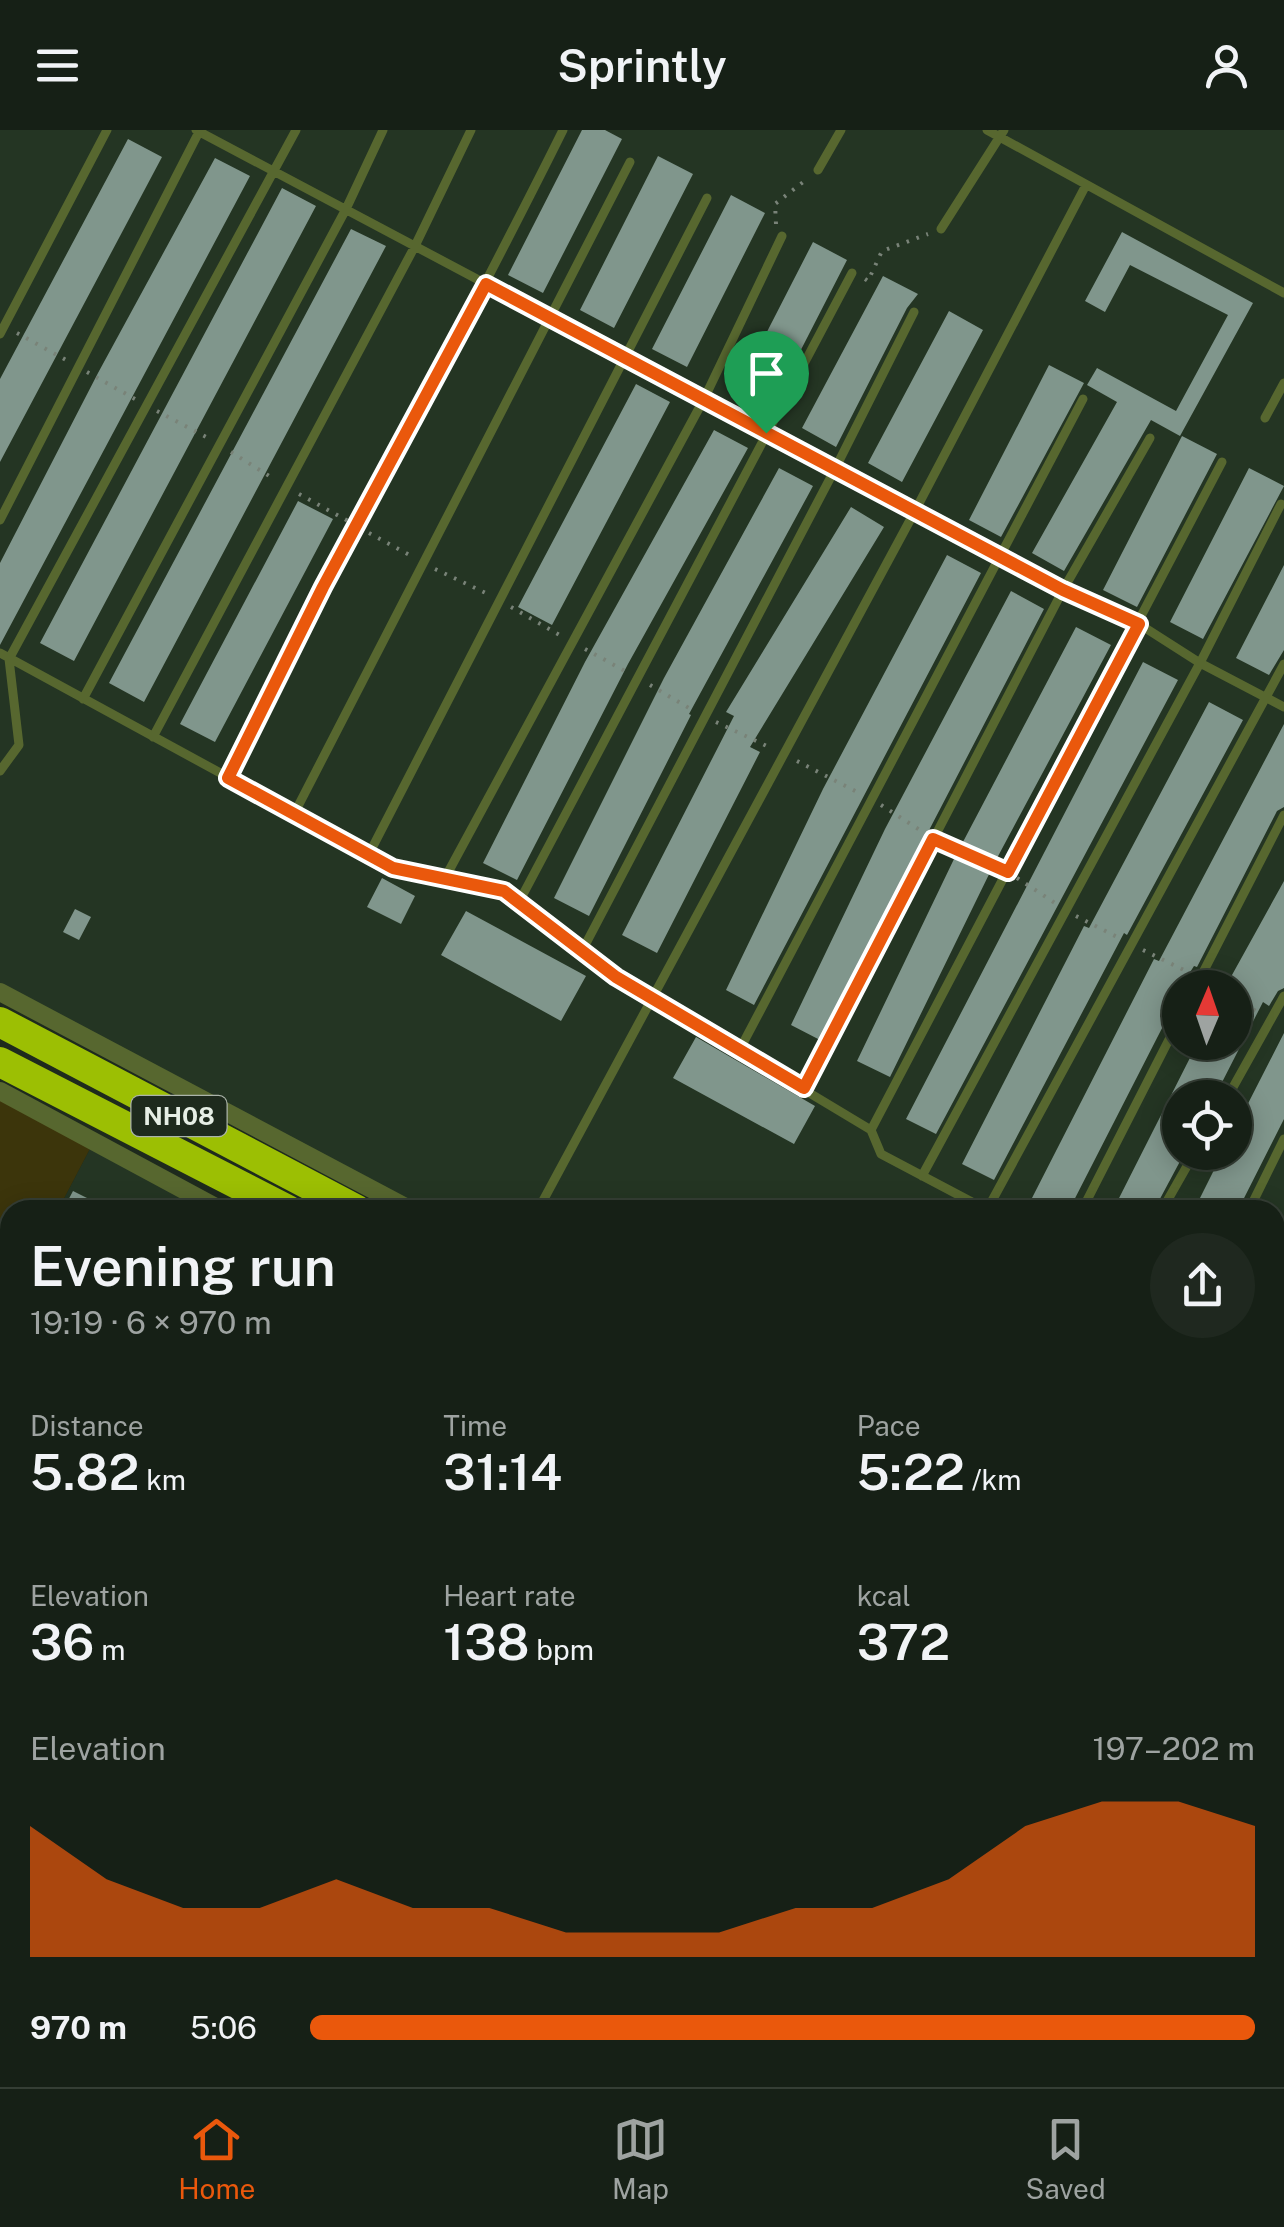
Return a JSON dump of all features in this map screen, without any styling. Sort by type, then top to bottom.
[{"type":"highway","name":"NH08","points":[[0,1022],[338,1200]]},
{"type":"highway","name":"NH08","points":[[0,1062],[269,1200]]},
{"type":"street","points":[[0,992],[392,1200]]},
{"type":"street","points":[[0,1091],[202,1200]]},
{"type":"lane","points":[[2,330],[106,130]]},
{"type":"lane","points":[[0,771],[19,745],[4,656],[147,406],[296,130]]},
{"type":"lane","points":[[83,699],[346,210],[384,130]]},
{"type":"lane","points":[[153,737],[472,130]]},
{"type":"lane","points":[[228,778],[563,130]]},
{"type":"lane","points":[[818,170],[840,130]]},
{"type":"lane","points":[[987,130],[1002,134],[1086,186],[1284,293]]},
{"type":"lane","points":[[0,520],[198,131],[1063,590],[1139,624],[1200,663],[1284,707]]},
{"type":"lane","points":[[941,229],[1002,134]]},
{"type":"lane","points":[[294,814],[630,162]]},
{"type":"lane","points":[[543,1200],[915,512],[1086,186]]},
{"type":"lane","points":[[369,854],[707,198]]},
{"type":"lane","points":[[445,878],[704,399],[779,232]]},
{"type":"lane","points":[[518,902],[852,272]]},
{"type":"lane","points":[[582,951],[914,312]]},
{"type":"lane","points":[[1266,418],[1284,383]]},
{"type":"lane","points":[[740,1050],[1083,398]]},
{"type":"lane","points":[[804,1088],[1063,590],[1150,438]]},
{"type":"lane","points":[[871,1130],[1222,462]]},
{"type":"lane","points":[[922,1176],[1200,663],[1281,504]]},
{"type":"lane","points":[[4,656],[393,868],[504,891],[616,977],[871,1130],[881,1154],[968,1200]]},
{"type":"lane","points":[[992,1200],[1284,664]]},
{"type":"lane","points":[[1205,970],[1284,815]]},
{"type":"lane","points":[[1237,1080],[1284,996]]},
{"type":"lane","points":[[1087,1200],[1162,1053]]},
{"type":"lane","points":[[1254,1200],[1284,1139]]},
{"type":"lane","points":[[1168,1200],[1185,1170]]},
{"type":"path","points":[[779,232],[775,204],[818,170]]},
{"type":"path","points":[[852,272],[868,281],[882,251],[941,229]]},
{"type":"path","points":[[2,330],[220,444],[286,487],[499,600],[705,717],[872,800],[933,839],[1008,872],[1066,910],[1176,970]]},
{"type":"shaded area","points":[[0,130],[1284,130],[1284,1200],[392,1200],[0,992]]},
{"type":"shaded area","points":[[0,1091],[94,1141],[63,1200],[0,1200]]},
{"type":"shaded area","points":[[94,1141],[203,1200],[63,1200]]},
{"type":"building","points":[[582,130],[605,130],[622,139],[543,293],[508,275]]},
{"type":"building","points":[[128,139],[162,157],[0,462],[0,379]]},
{"type":"building","points":[[658,156],[693,174],[614,328],[580,310]]},
{"type":"building","points":[[215,158],[250,176],[0,645],[0,563]]},
{"type":"building","points":[[282,188],[316,206],[74,661],[40,643]]},
{"type":"building","points":[[731,195],[765,213],[687,367],[652,349]]},
{"type":"building","points":[[351,229],[386,246],[144,702],[109,683]]},
{"type":"building","points":[[1122,232],[1253,303],[1180,436],[1151,420],[1064,571],[1032,553],[1117,402],[1087,385],[1097,368],[1176,411],[1228,315],[1130,265],[1105,312],[1085,301]]},
{"type":"building","points":[[813,242],[847,260],[768,414],[734,396]]},
{"type":"building","points":[[883,276],[918,294],[907,308],[836,447],[802,428]]},
{"type":"building","points":[[949,311],[983,330],[902,482],[868,463]]},
{"type":"building","points":[[1049,365],[1084,383],[1001,537],[969,520]]},
{"type":"building","points":[[636,384],[670,402],[552,625],[518,607]]},
{"type":"building","points":[[714,430],[748,448],[628,664],[517,880],[483,863],[585,662]]},
{"type":"building","points":[[1182,436],[1217,454],[1137,607],[1103,590]]},
{"type":"building","points":[[779,468],[813,486],[689,714],[589,916],[554,898],[664,678]]},
{"type":"building","points":[[1249,468],[1284,486],[1203,639],[1170,622]]},
{"type":"building","points":[[298,501],[333,519],[215,742],[180,724]]},
{"type":"building","points":[[851,507],[884,527],[750,747],[760,752],[657,953],[622,935],[734,716],[726,712]]},
{"type":"building","points":[[947,555],[981,573],[754,1005],[726,990],[823,789]]},
{"type":"building","points":[[1284,565],[1284,650],[1269,675],[1236,658]]},
{"type":"building","points":[[1011,591],[1044,609],[820,1040],[791,1025],[885,829]]},
{"type":"building","points":[[1076,627],[1111,645],[996,860],[890,1077],[857,1061],[954,859]]},
{"type":"building","points":[[1143,662],[1178,680],[936,1134],[906,1119]]},
{"type":"building","points":[[1209,702],[1243,720],[1127,935],[1124,933],[994,1180],[962,1164],[1084,926],[1089,928]]},
{"type":"building","points":[[1284,724],[1284,807],[1277,811],[1197,967],[1162,970],[1162,1028],[1074,1200],[1032,1198],[1154,959],[1159,961]]},
{"type":"building","points":[[382,878],[415,896],[401,924],[367,907]]},
{"type":"building","points":[[1284,881],[1284,988],[1269,1006],[1263,1002],[1252,1024],[1252,970],[1235,970]]},
{"type":"building","points":[[75,909],[91,917],[79,940],[63,932]]},
{"type":"building","points":[[466,911],[586,976],[561,1021],[441,955]]},
{"type":"building","points":[[1284,1033],[1284,1119],[1243,1200],[1199,1200],[1214,1170],[1252,1170],[1252,1096]]},
{"type":"building","points":[[696,1037],[815,1106],[794,1144],[673,1078]]},
{"type":"building","points":[[1189,1060],[1233,1060],[1223,1080],[1179,1080]]},
{"type":"building","points":[[1162,1113],[1162,1170],[1175,1170],[1159,1200],[1118,1200]]},
{"type":"building","points":[[73,1191],[91,1200],[68,1200]]},
{"type":"route","points":[[486,284],[766,433],[1063,590],[1139,624],[1008,872],[933,839],[804,1088],[616,977],[504,891],[393,868],[228,778],[323,587],[486,284]]}]
